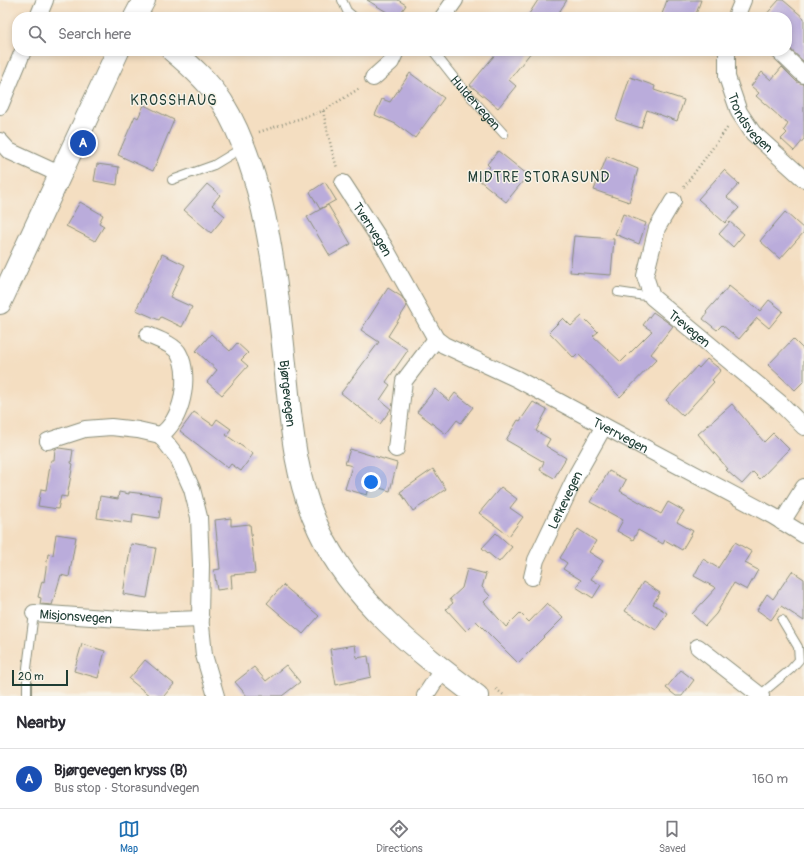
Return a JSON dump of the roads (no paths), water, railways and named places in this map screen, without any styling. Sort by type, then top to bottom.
[{"type":"street","points":[[40,12],[45,0]]},
{"type":"street","points":[[138,12],[144,0]]},
{"type":"street","points":[[447,12],[455,0]]},
{"type":"street","points":[[738,12],[743,0]]},
{"type":"street","points":[[0,106],[21,56]]},
{"type":"street","points":[[0,303],[59,174],[116,56]]},
{"type":"street","name":"Bjørgevegen","points":[[179,56],[191,66],[217,96],[252,143],[280,320],[297,464],[309,508],[319,531],[340,568],[368,603],[395,632],[442,670],[483,690]]},
{"type":"street","points":[[373,78],[391,62],[394,56]]},
{"type":"street","name":"Trondsvegen","points":[[725,56],[727,77],[739,112],[753,133],[804,179]]},
{"type":"street","points":[[784,56],[804,75]]},
{"type":"street","points":[[0,141],[9,152],[59,174]]},
{"type":"street","name":"Tverrvegen","points":[[343,183],[384,246],[436,339],[444,345],[517,380],[604,426],[804,535]]},
{"type":"street","points":[[652,296],[645,276],[657,228],[673,201]]},
{"type":"street","name":"Trevegen","points":[[652,296],[758,387],[780,403],[804,427]]},
{"type":"street","points":[[148,335],[179,352],[184,370],[184,390],[176,416],[160,436]]},
{"type":"street","points":[[396,449],[404,381],[436,339]]},
{"type":"street","name":"Lerkevegen","points":[[532,577],[536,560],[577,474],[604,426]]},
{"type":"street","points":[[48,441],[84,429],[111,427],[138,430],[160,436],[178,458],[192,489],[199,517],[204,655],[216,696]]},
{"type":"street","points":[[782,522],[804,487]]},
{"type":"street","name":"Misjonsvegen","points":[[34,613],[148,621],[202,619]]},
{"type":"street","points":[[698,647],[761,695]]},
{"type":"street","points":[[425,696],[442,670]]},
{"type":"lane","points":[[342,0],[348,12]]},
{"type":"lane","name":"Huldervegen","points":[[437,56],[459,84],[504,134]]},
{"type":"lane","points":[[172,180],[214,165],[252,143]]},
{"type":"lane","points":[[618,292],[652,296]]},
{"type":"lane","name":"Misjonsvegen","points":[[27,696],[27,668],[34,613]]},
{"type":"lane","points":[[761,695],[791,669],[799,660],[798,648],[782,620]]},
{"type":"place","name":"Bjørgevegen kryss (B)","points":[[83,143]]},
{"type":"district","name":"KROSSHAUG","points":[[174,100]]},
{"type":"district","name":"MIDTRE STORASUND","points":[[539,177]]}]
